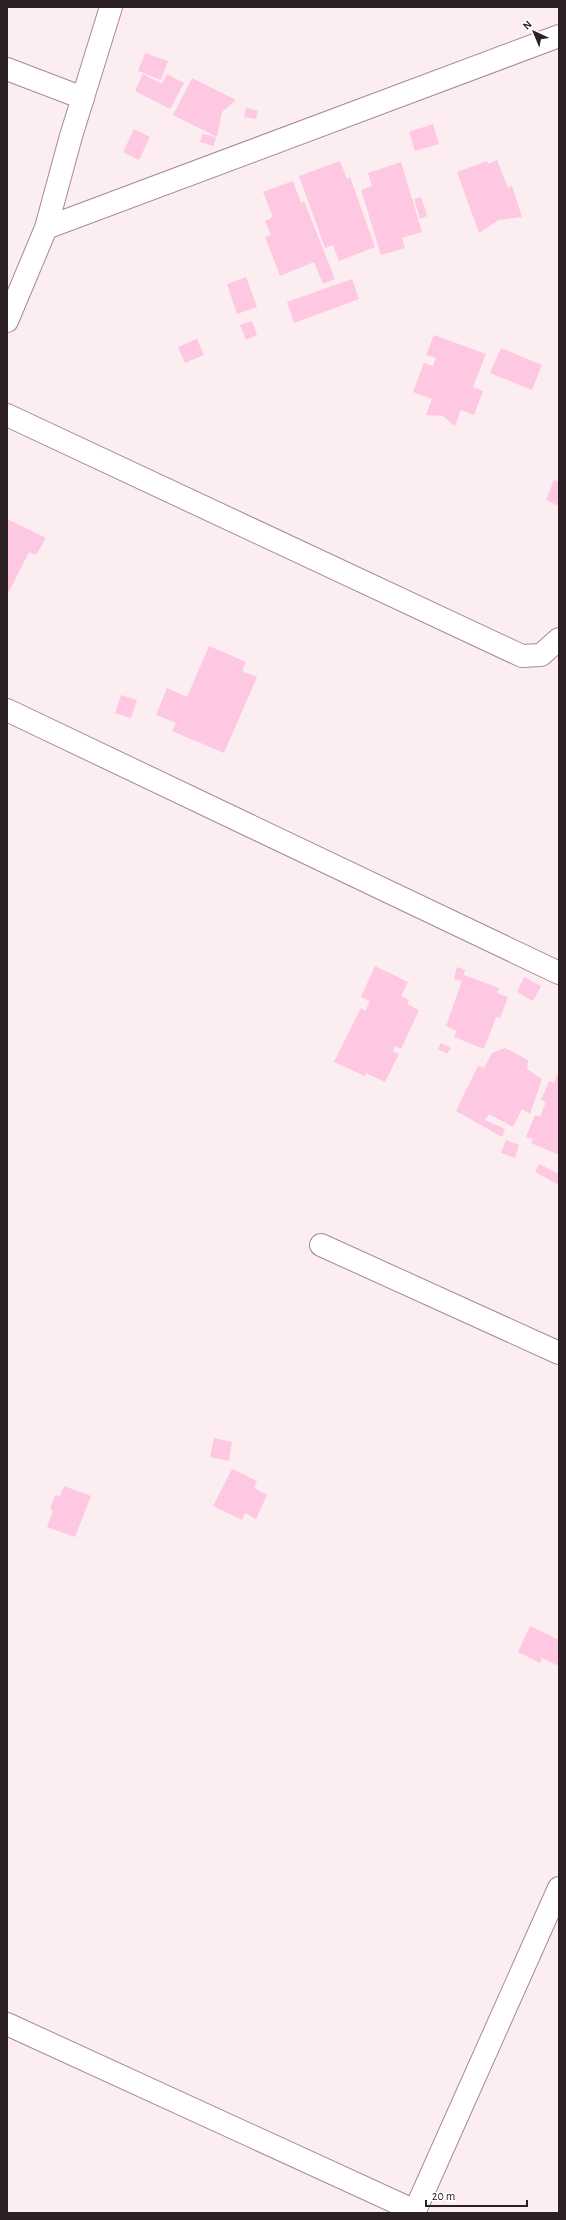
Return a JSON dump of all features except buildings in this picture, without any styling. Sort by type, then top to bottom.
[{"type":"street","points":[[7,321],[46,228],[111,7]]},
{"type":"street","points":[[46,228],[559,36]]},
{"type":"street","points":[[7,69],[83,98]]},
{"type":"street","points":[[7,415],[522,656],[541,655],[559,639]]},
{"type":"street","points":[[7,710],[559,973]]},
{"type":"street","points":[[321,1246],[559,1353]]},
{"type":"street","points":[[7,2024],[414,2212],[559,1888]]}]
